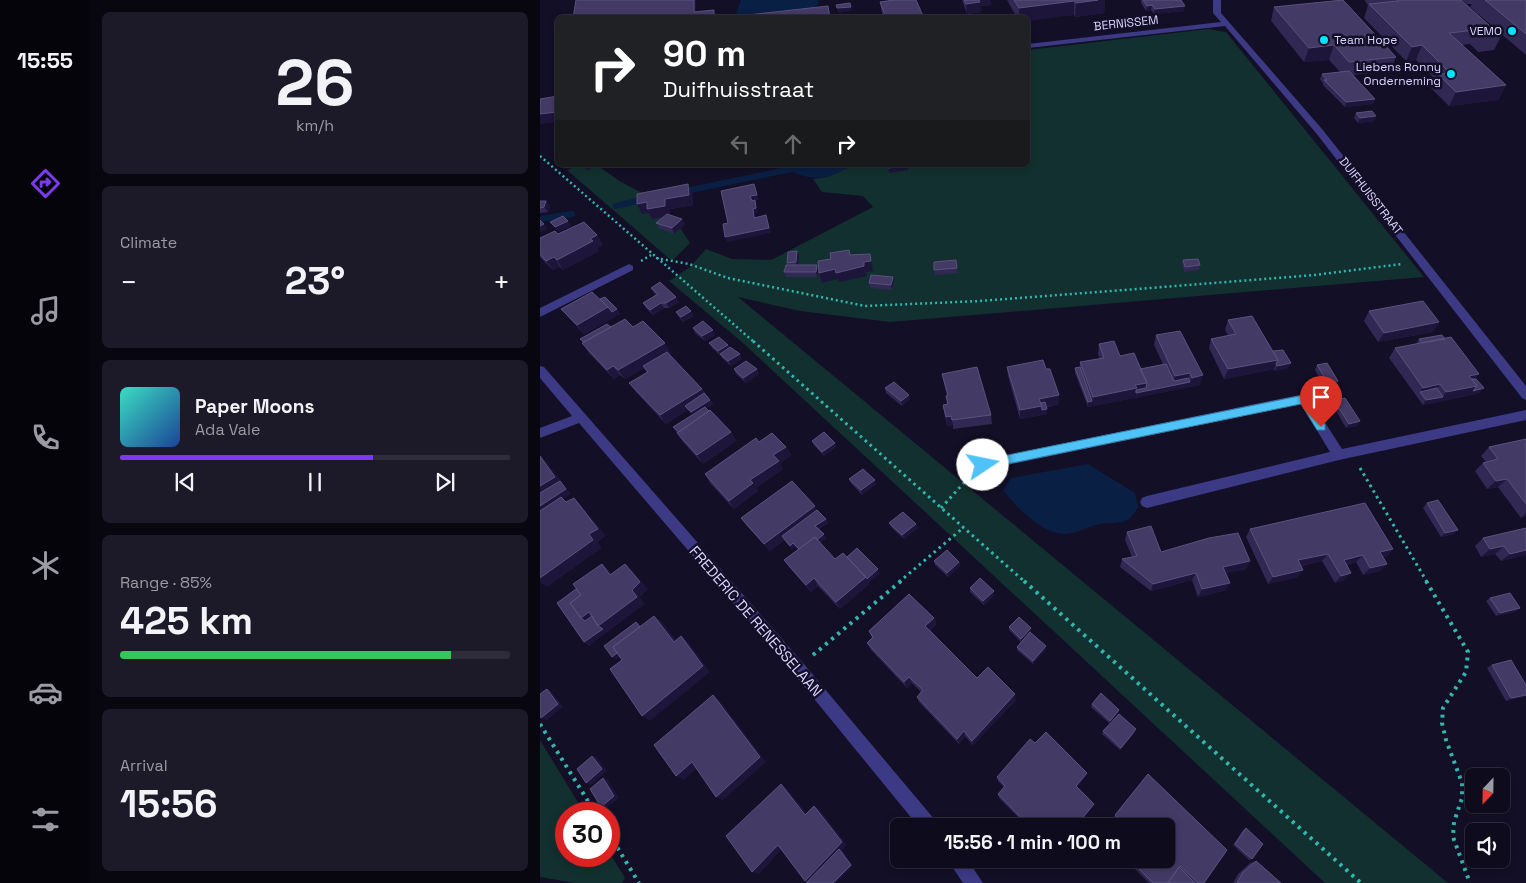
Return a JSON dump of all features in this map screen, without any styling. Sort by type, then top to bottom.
[{"type":"street","name":"DUIFHUISSTRAAT","points":[[1217,0],[1217,13],[1319,131],[1526,395]]},
{"type":"street","name":"BERNISSEM","points":[[1030,46],[1227,24]]},
{"type":"street","points":[[540,313],[629,268]]},
{"type":"street","name":"FREDERIC DE RENESSELAAN","points":[[540,370],[798,668],[922,818]]},
{"type":"street","points":[[983,465],[1304,399],[1345,454]]},
{"type":"street","points":[[1147,502],[1345,454],[1526,415]]},
{"type":"street","points":[[540,433],[580,418]]},
{"type":"street","points":[[963,868],[974,883]]},
{"type":"path","points":[[540,156],[941,508],[1361,883]]},
{"type":"path","points":[[654,258],[689,264],[728,278],[864,306],[980,301],[1266,279],[1423,262]]},
{"type":"path","points":[[1345,454],[1468,652],[1469,664],[1461,682],[1442,712],[1442,731],[1462,782],[1463,805],[1453,821],[1453,840],[1470,876],[1470,883]]},
{"type":"path","points":[[941,508],[983,465]]},
{"type":"path","points":[[798,668],[963,528]]},
{"type":"path","points":[[540,724],[589,802]]},
{"type":"path","points":[[620,852],[639,883]]},
{"type":"green space","points":[[1208,29],[1226,32],[1424,277],[890,322],[800,311],[738,297],[1448,883],[1325,883],[743,343],[669,281],[690,267],[706,249],[732,259],[771,260],[873,207],[863,196],[822,192],[813,179],[827,177],[848,167],[1030,167],[1030,50]]},
{"type":"green space","points":[[574,167],[600,167],[621,182],[652,198],[677,223],[690,243],[672,261],[567,170]]},
{"type":"green space","points":[[540,740],[578,802],[555,802],[555,867],[618,867],[625,878],[622,883],[575,883],[540,877]]},
{"type":"water","points":[[741,0],[818,0],[819,3],[814,8],[760,15],[740,15],[736,13]]},
{"type":"water","points":[[786,167],[848,167],[826,177],[817,178],[800,175]]},
{"type":"water","points":[[1088,464],[1135,493],[1138,507],[1130,518],[1123,522],[1096,525],[1069,534],[1056,533],[1030,518],[1003,490],[1011,478]]},
{"type":"building","points":[[576,0],[694,0],[694,12],[714,10],[714,15],[574,15]]},
{"type":"building","points":[[916,0],[923,15],[885,15],[880,2]]},
{"type":"building","points":[[964,0],[979,0],[980,2],[966,4]]},
{"type":"building","points":[[1014,0],[1098,0],[1019,8]]},
{"type":"building","points":[[1143,0],[1181,0],[1185,6],[1155,9],[1152,5],[1147,6]]},
{"type":"building","points":[[1343,0],[1396,57],[1349,62],[1334,45],[1309,48],[1274,7]]},
{"type":"building","points":[[1397,0],[1461,0],[1501,36],[1485,37],[1476,30],[1449,33],[1506,85],[1456,92],[1438,74],[1450,73],[1422,45],[1412,47],[1369,4]]},
{"type":"building","points":[[1485,0],[1526,0],[1526,34]]},
{"type":"building","points":[[850,3],[851,7],[837,8],[836,5]]},
{"type":"building","points":[[828,6],[830,15],[748,15]]},
{"type":"building","points":[[1349,71],[1375,99],[1346,102],[1324,80],[1327,80],[1322,74]]},
{"type":"building","points":[[555,96],[555,112],[540,114],[540,99]]},
{"type":"building","points":[[1372,111],[1376,116],[1360,118],[1356,113]]},
{"type":"building","points":[[688,184],[689,195],[665,199],[665,206],[647,209],[647,202],[637,204],[637,194]]},
{"type":"building","points":[[754,184],[757,195],[750,196],[752,201],[755,200],[754,218],[766,215],[769,228],[725,237],[723,224],[728,223],[721,191]]},
{"type":"building","points":[[540,201],[546,201],[544,207],[540,208]]},
{"type":"building","points":[[667,214],[682,219],[672,228],[656,223]]},
{"type":"building","points":[[563,216],[568,221],[555,227],[550,222]]},
{"type":"building","points":[[584,222],[597,235],[590,239],[593,241],[557,260],[554,257],[546,261],[540,254],[540,238],[555,231],[558,234]]},
{"type":"building","points":[[849,250],[850,255],[870,254],[871,261],[864,262],[864,266],[836,273],[835,269],[819,273],[818,261],[831,259],[830,253]]},
{"type":"building","points":[[797,251],[796,262],[787,263],[788,252]]},
{"type":"building","points":[[1198,259],[1200,265],[1185,267],[1183,260]]},
{"type":"building","points":[[956,260],[957,268],[934,270],[934,262]]},
{"type":"building","points":[[786,265],[817,265],[816,272],[784,272]]},
{"type":"building","points":[[871,275],[893,277],[891,285],[869,283]]},
{"type":"building","points":[[660,282],[676,297],[650,310],[643,303],[658,294],[651,288]]},
{"type":"building","points":[[592,292],[608,307],[577,325],[561,309]]},
{"type":"building","points":[[605,297],[617,309],[612,312],[600,299]]},
{"type":"building","points":[[1423,301],[1439,322],[1384,333],[1369,311]]},
{"type":"building","points":[[686,306],[691,311],[681,317],[676,312]]},
{"type":"building","points":[[1252,316],[1278,360],[1228,369],[1211,339],[1236,334],[1228,320]]},
{"type":"building","points":[[625,319],[633,327],[643,321],[665,343],[618,370],[613,366],[607,370],[582,343]]},
{"type":"building","points":[[703,321],[713,330],[702,336],[693,328]]},
{"type":"building","points":[[607,324],[611,327],[584,342],[580,339]]},
{"type":"building","points":[[1180,331],[1203,375],[1192,378],[1190,373],[1175,376],[1156,335]]},
{"type":"building","points":[[1442,335],[1445,339],[1422,343],[1419,339]]},
{"type":"building","points":[[719,337],[728,345],[718,351],[709,343]]},
{"type":"building","points":[[1451,337],[1479,374],[1469,376],[1477,386],[1446,392],[1440,384],[1423,388],[1395,348]]},
{"type":"building","points":[[1114,341],[1120,356],[1134,353],[1147,383],[1135,385],[1137,388],[1093,397],[1080,362],[1104,358],[1099,344]]},
{"type":"building","points":[[730,347],[740,354],[728,361],[720,354]]},
{"type":"building","points":[[1283,350],[1291,363],[1277,366],[1278,360],[1273,351]]},
{"type":"building","points":[[667,352],[702,389],[660,415],[629,383],[648,372],[643,366]]},
{"type":"building","points":[[1043,360],[1046,369],[1050,369],[1059,395],[1039,399],[1042,406],[1020,410],[1007,367]]},
{"type":"building","points":[[746,361],[757,369],[743,378],[734,369]]},
{"type":"building","points":[[1327,363],[1338,381],[1328,383],[1317,365]]},
{"type":"building","points":[[1166,364],[1174,381],[1188,378],[1190,382],[1136,393],[1136,390],[1146,388],[1147,383],[1140,369]]},
{"type":"building","points":[[977,367],[991,415],[952,420],[951,416],[946,417],[943,405],[948,404],[946,396],[948,395],[942,374]]},
{"type":"building","points":[[1080,367],[1092,401],[1088,402],[1075,368]]},
{"type":"building","points":[[1472,379],[1476,379],[1484,388],[1473,391],[1477,386]]},
{"type":"building","points":[[894,382],[909,395],[901,401],[885,388]]},
{"type":"building","points":[[1437,388],[1443,397],[1426,400],[1420,392]]},
{"type":"building","points":[[704,393],[710,400],[691,412],[685,406]]},
{"type":"building","points":[[1345,398],[1360,421],[1349,424],[1334,400]]},
{"type":"building","points":[[1045,402],[1047,409],[1042,410],[1041,403]]},
{"type":"building","points":[[705,407],[709,411],[679,432],[673,427]]},
{"type":"building","points":[[710,410],[731,432],[697,455],[677,433]]},
{"type":"building","points":[[824,432],[835,443],[822,452],[812,441]]},
{"type":"building","points":[[772,433],[786,447],[773,455],[779,461],[750,480],[753,483],[729,501],[705,474],[756,438],[759,442]]},
{"type":"building","points":[[1526,439],[1526,504],[1507,479],[1496,481],[1483,463],[1498,459],[1489,447]]},
{"type":"building","points":[[540,456],[555,477],[540,486]]},
{"type":"building","points":[[863,469],[875,480],[861,490],[849,479]]},
{"type":"building","points":[[560,481],[566,489],[540,506],[540,493]]},
{"type":"building","points":[[792,481],[815,506],[764,544],[741,518]]},
{"type":"building","points":[[561,497],[566,502],[574,498],[598,529],[589,534],[593,540],[540,578],[540,511]]},
{"type":"building","points":[[1438,500],[1458,530],[1445,533],[1427,503]]},
{"type":"building","points":[[1365,503],[1393,549],[1380,552],[1387,564],[1370,568],[1363,555],[1344,560],[1351,573],[1341,576],[1328,554],[1298,560],[1303,570],[1273,577],[1250,529]]},
{"type":"building","points":[[817,510],[826,519],[815,526],[824,534],[817,540],[815,537],[799,549],[793,543],[790,546],[782,536]]},
{"type":"building","points":[[903,512],[916,524],[902,535],[889,523]]},
{"type":"building","points":[[1151,526],[1161,552],[1209,538],[1238,533],[1250,561],[1223,567],[1230,583],[1202,589],[1196,573],[1153,584],[1122,559],[1137,556],[1127,532]]},
{"type":"building","points":[[1526,528],[1526,550],[1510,554],[1504,546],[1490,549],[1483,538]]},
{"type":"building","points":[[815,537],[835,559],[843,553],[866,577],[836,602],[814,578],[806,585],[784,560]]},
{"type":"building","points":[[857,548],[878,569],[867,579],[847,557]]},
{"type":"building","points":[[947,550],[959,562],[947,573],[934,561]]},
{"type":"building","points":[[602,564],[610,575],[625,564],[640,582],[632,590],[637,597],[598,626],[589,612],[581,618],[570,603],[581,595],[573,584]]},
{"type":"building","points":[[980,578],[994,591],[983,601],[970,588]]},
{"type":"building","points":[[576,589],[581,595],[570,603],[581,618],[585,621],[592,616],[598,626],[603,629],[584,642],[557,603]]},
{"type":"building","points":[[1510,593],[1520,608],[1500,613],[1490,598]]},
{"type":"building","points":[[909,594],[934,618],[925,626],[977,678],[988,667],[1015,694],[972,741],[964,731],[957,739],[917,697],[923,690],[909,677],[904,682],[867,643],[873,637],[869,631]]},
{"type":"building","points":[[654,616],[674,642],[681,636],[703,666],[642,716],[610,669],[622,660],[613,647]]},
{"type":"building","points":[[1019,617],[1031,628],[1021,639],[1009,627]]},
{"type":"building","points":[[636,622],[640,627],[613,647],[617,653],[612,657],[604,646]]},
{"type":"building","points":[[1030,632],[1046,646],[1033,661],[1017,647]]},
{"type":"building","points":[[1511,660],[1526,685],[1526,695],[1511,698],[1492,665]]},
{"type":"building","points":[[547,689],[558,704],[541,718],[540,694]]},
{"type":"building","points":[[1101,693],[1119,710],[1110,721],[1092,704]]},
{"type":"building","points":[[713,695],[760,757],[716,797],[692,762],[676,776],[654,745]]},
{"type":"building","points":[[1119,714],[1136,729],[1121,748],[1103,731]]},
{"type":"building","points":[[1046,732],[1087,773],[1076,786],[1094,804],[1083,818],[1021,818],[998,794],[1005,786],[997,777],[1030,739],[1035,743]]},
{"type":"building","points":[[592,756],[602,769],[586,783],[577,769]]},
{"type":"building","points":[[1148,774],[1227,850],[1204,883],[1198,883],[1180,866],[1168,883],[1153,883],[1138,868],[1175,868],[1175,818],[1118,818],[1115,815]]},
{"type":"building","points":[[603,778],[614,796],[607,802],[598,802],[590,789]]},
{"type":"building","points":[[781,784],[805,815],[814,806],[842,842],[805,881],[778,845],[752,872],[726,836]]},
{"type":"building","points":[[1246,828],[1263,844],[1252,859],[1235,844]]},
{"type":"building","points":[[839,849],[851,865],[833,883],[806,883]]},
{"type":"building","points":[[1256,861],[1281,883],[1237,883],[1243,872]]},
{"type":"building","points":[[1179,867],[1195,883],[1168,883]]},
{"type":"waterway","points":[[681,192],[801,167]]},
{"type":"waterway","points":[[616,206],[645,199]]},
{"type":"waterway","points":[[540,219],[572,214]]},
{"type":"place","name":"VEMO","points":[[1512,31]]},
{"type":"place","name":"Team Hope","points":[[1324,40]]},
{"type":"place","name":"Liebens Ronny Onderneming","points":[[1451,74]]},
{"type":"route","points":[[983,465],[1304,399],[1321,427]]}]
